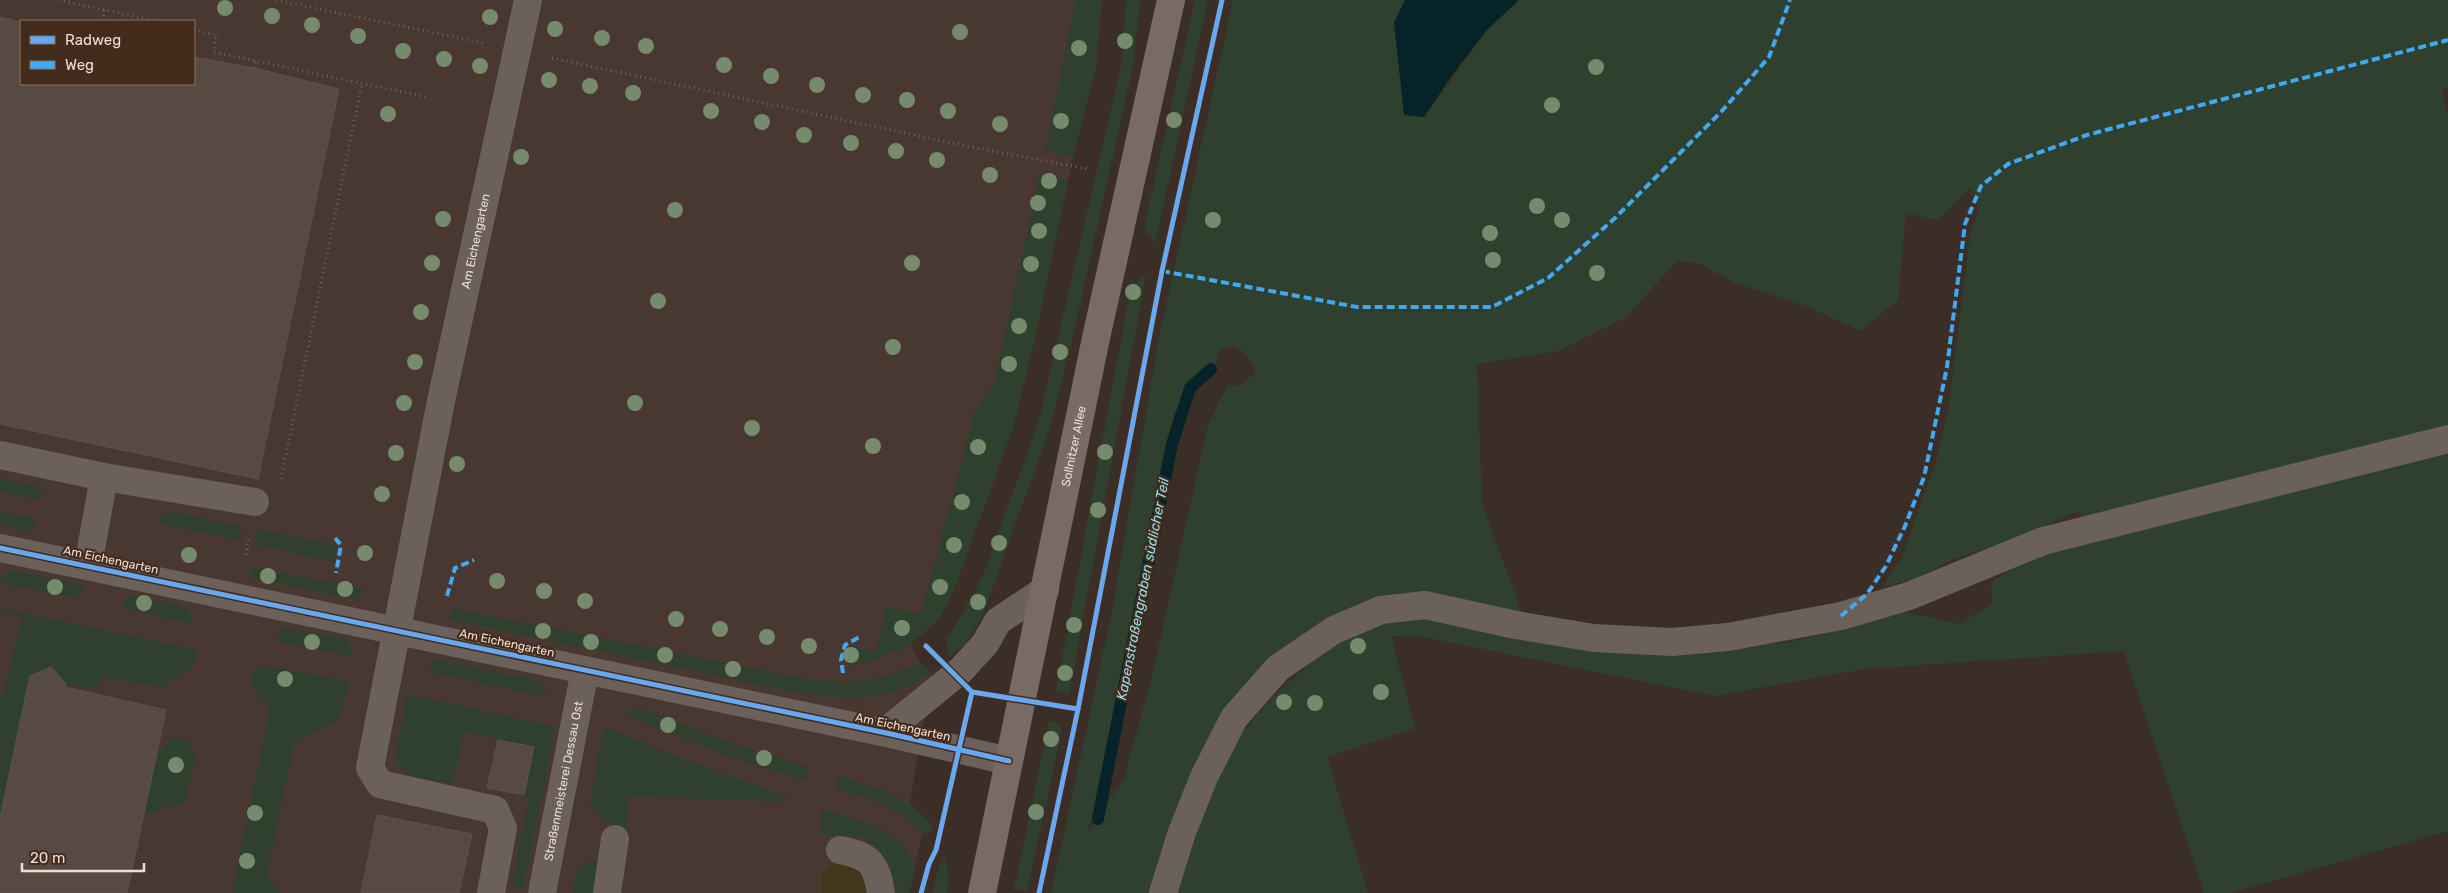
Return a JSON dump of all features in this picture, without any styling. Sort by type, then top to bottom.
[{"type":"main road","name":"Sollnitzer Allee","points":[[982,893],[1096,338],[1171,0]]},
{"type":"street","name":"Am Eichengarten","points":[[491,893],[503,828],[495,810],[380,784],[370,768],[441,401],[528,0]]},
{"type":"street","points":[[1163,893],[1182,832],[1204,777],[1234,718],[1278,668],[1334,630],[1381,610],[1425,605],[1516,625],[1594,638],[1672,642],[1728,637],[1841,616],[1909,596],[2043,542],[2448,440]]},
{"type":"street","points":[[0,455],[104,477],[255,502]]},
{"type":"street","points":[[88,566],[104,477]]},
{"type":"street","name":"Am Eichengarten","points":[[0,548],[885,732],[1010,760]]},
{"type":"street","name":"Am Eichengarten","points":[[885,732],[960,671],[985,644],[998,621],[1045,590]]},
{"type":"street","name":"Straßenmeisterei Dessau Ost","points":[[542,893],[585,670]]},
{"type":"street","points":[[607,893],[615,839]]},
{"type":"street","points":[[840,850],[859,854],[874,864],[881,893]]},
{"type":"path","points":[[59,0],[152,20]]},
{"type":"path","points":[[276,0],[966,146],[1088,169]]},
{"type":"path","points":[[103,20],[104,9]]},
{"type":"path","points":[[195,30],[216,35],[214,52],[426,97]]},
{"type":"path","points":[[254,68],[256,60]]},
{"type":"path","points":[[246,555],[255,502],[275,507],[362,83]]},
{"type":"shaded area","points":[[0,0],[1102,0],[1096,66],[1073,157],[1035,338],[1013,428],[955,587],[940,618],[910,645],[921,663],[932,673],[910,803],[933,826],[929,833],[922,835],[909,893],[0,893]]},
{"type":"green space","points":[[1076,0],[1102,0],[1096,66],[1073,157],[1045,150]]},
{"type":"green space","points":[[1126,0],[1140,0],[1134,61],[1070,350],[1049,431],[982,617],[966,643],[949,657],[946,642],[982,578],[1039,420],[1122,62]]},
{"type":"green space","points":[[1195,0],[1208,0],[1155,244],[1144,228]]},
{"type":"green space","points":[[1233,0],[1405,0],[1394,23],[1424,117],[1486,31],[1519,0],[2448,0],[2448,88],[2442,90],[2448,113],[2448,831],[2231,893],[2204,893],[2124,651],[1865,669],[1714,696],[1424,637],[1391,636],[1415,728],[1327,757],[1368,893],[1174,893],[1226,752],[1271,698],[1320,654],[1382,622],[1427,614],[1727,647],[1791,642],[1904,612],[1960,624],[1992,603],[1991,582],[2045,549],[2088,540],[2078,511],[2015,539],[1954,559],[1917,578],[1882,588],[1902,557],[1936,462],[1949,407],[1970,233],[1979,211],[1971,187],[1938,220],[1906,213],[1898,300],[1861,331],[1803,305],[1733,282],[1698,263],[1677,261],[1625,318],[1559,351],[1477,364],[1482,503],[1522,613],[1442,596],[1399,593],[1346,609],[1271,662],[1152,893],[1051,893],[1112,611],[1159,338]],"holes":[[[1234,345],[1244,352],[1256,372],[1240,386],[1227,386],[1208,425],[1153,672],[1124,778],[1088,833],[1153,526],[1174,412],[1214,371],[1219,350]]]},
{"type":"green space","points":[[1040,174],[1068,181],[1035,338],[1013,428],[955,587],[940,618],[910,645],[868,662],[848,667],[846,660],[850,646],[876,651],[887,606],[921,614],[975,411],[994,384]]},
{"type":"green space","points":[[1146,275],[1069,695],[1056,691],[1131,286]]},
{"type":"green space","points":[[0,478],[37,486],[44,495],[37,500],[0,492]]},
{"type":"green space","points":[[170,511],[242,527],[240,540],[159,524],[157,518]]},
{"type":"green space","points":[[0,512],[31,518],[36,527],[29,531],[0,525]]},
{"type":"green space","points":[[257,529],[336,545],[333,562],[255,544]]},
{"type":"green space","points":[[251,567],[364,589],[359,600],[250,578]]},
{"type":"green space","points":[[12,570],[83,585],[80,599],[0,583],[0,578]]},
{"type":"green space","points":[[127,595],[187,607],[194,624],[123,608]]},
{"type":"green space","points":[[0,608],[193,649],[197,655],[193,666],[163,687],[100,677],[95,690],[66,684],[51,667],[0,818],[0,694],[3,694],[22,617],[0,612]]},
{"type":"green space","points":[[454,609],[801,678],[844,682],[882,678],[921,663],[932,673],[902,688],[873,696],[848,698],[797,693],[448,619]]},
{"type":"green space","points":[[282,628],[348,639],[353,656],[276,641]]},
{"type":"green space","points":[[431,659],[538,681],[548,691],[540,696],[430,672]]},
{"type":"green space","points":[[260,665],[350,682],[339,719],[294,744],[267,873],[279,893],[232,893],[271,702],[262,700],[249,679]]},
{"type":"green space","points":[[407,694],[556,727],[523,888],[512,885],[529,795],[524,795],[533,747],[465,731],[452,784],[415,777],[400,767],[396,754]]},
{"type":"green space","points":[[635,710],[648,711],[729,742],[809,767],[807,781],[730,757],[624,714]]},
{"type":"green space","points":[[1049,721],[1057,723],[1062,731],[1027,891],[1014,889]]},
{"type":"green space","points":[[608,728],[686,760],[788,797],[788,802],[627,796],[626,830],[620,828],[601,817],[590,805],[602,734]]},
{"type":"green space","points":[[172,738],[187,739],[196,754],[185,802],[144,815],[157,756]]},
{"type":"green space","points":[[837,776],[878,788],[901,799],[912,806],[933,826],[929,833],[922,834],[913,824],[894,810],[872,800],[836,789]]},
{"type":"green space","points":[[821,809],[878,828],[903,844],[910,856],[914,870],[909,893],[891,893],[892,878],[887,862],[872,843],[855,836],[822,834]]},
{"type":"green space","points":[[945,857],[949,878],[947,893],[933,893],[938,869]]},
{"type":"green space","points":[[589,861],[599,861],[597,893],[572,893],[578,870]]},
{"type":"sand","points":[[830,865],[846,865],[862,872],[870,893],[822,893],[822,873]]},
{"type":"water","points":[[1405,0],[1519,0],[1486,31],[1453,74],[1424,117],[1404,115],[1394,23]]},
{"type":"building","points":[[0,17],[20,22],[20,85],[195,85],[195,57],[254,68],[339,89],[258,479],[0,424]]},
{"type":"building","points":[[51,667],[66,684],[65,687],[166,710],[127,893],[0,893],[0,818],[29,680],[30,676]]},
{"type":"building","points":[[498,740],[534,747],[524,795],[487,788]]},
{"type":"building","points":[[377,815],[472,834],[459,893],[361,893]]},
{"type":"waterway","name":"Kapenstraßengraben südlicher Teil","points":[[1098,819],[1172,444],[1190,388],[1211,369]]},
{"type":"marked path","points":[[1162,271],[1357,307],[1492,307],[1548,278],[1615,218],[1721,112],[1769,57],[1790,0]]},
{"type":"marked path","points":[[1841,616],[1867,594],[1886,566],[1905,526],[1924,477],[1947,367],[1965,224],[1981,186],[2008,164],[2087,135],[2448,40]]},
{"type":"marked path","points":[[335,538],[341,545],[336,573]]},
{"type":"marked path","points":[[447,596],[455,568],[474,560]]},
{"type":"marked path","points":[[843,673],[841,660],[845,645],[861,636]]},
{"type":"cycle path","points":[[1039,893],[1078,709],[1162,271],[1222,0]]},
{"type":"cycle path","points":[[0,548],[891,734],[1009,761]]},
{"type":"cycle path","points":[[926,646],[972,692],[1078,709]]},
{"type":"cycle path","points":[[921,893],[929,864],[936,850],[972,692]]}]
